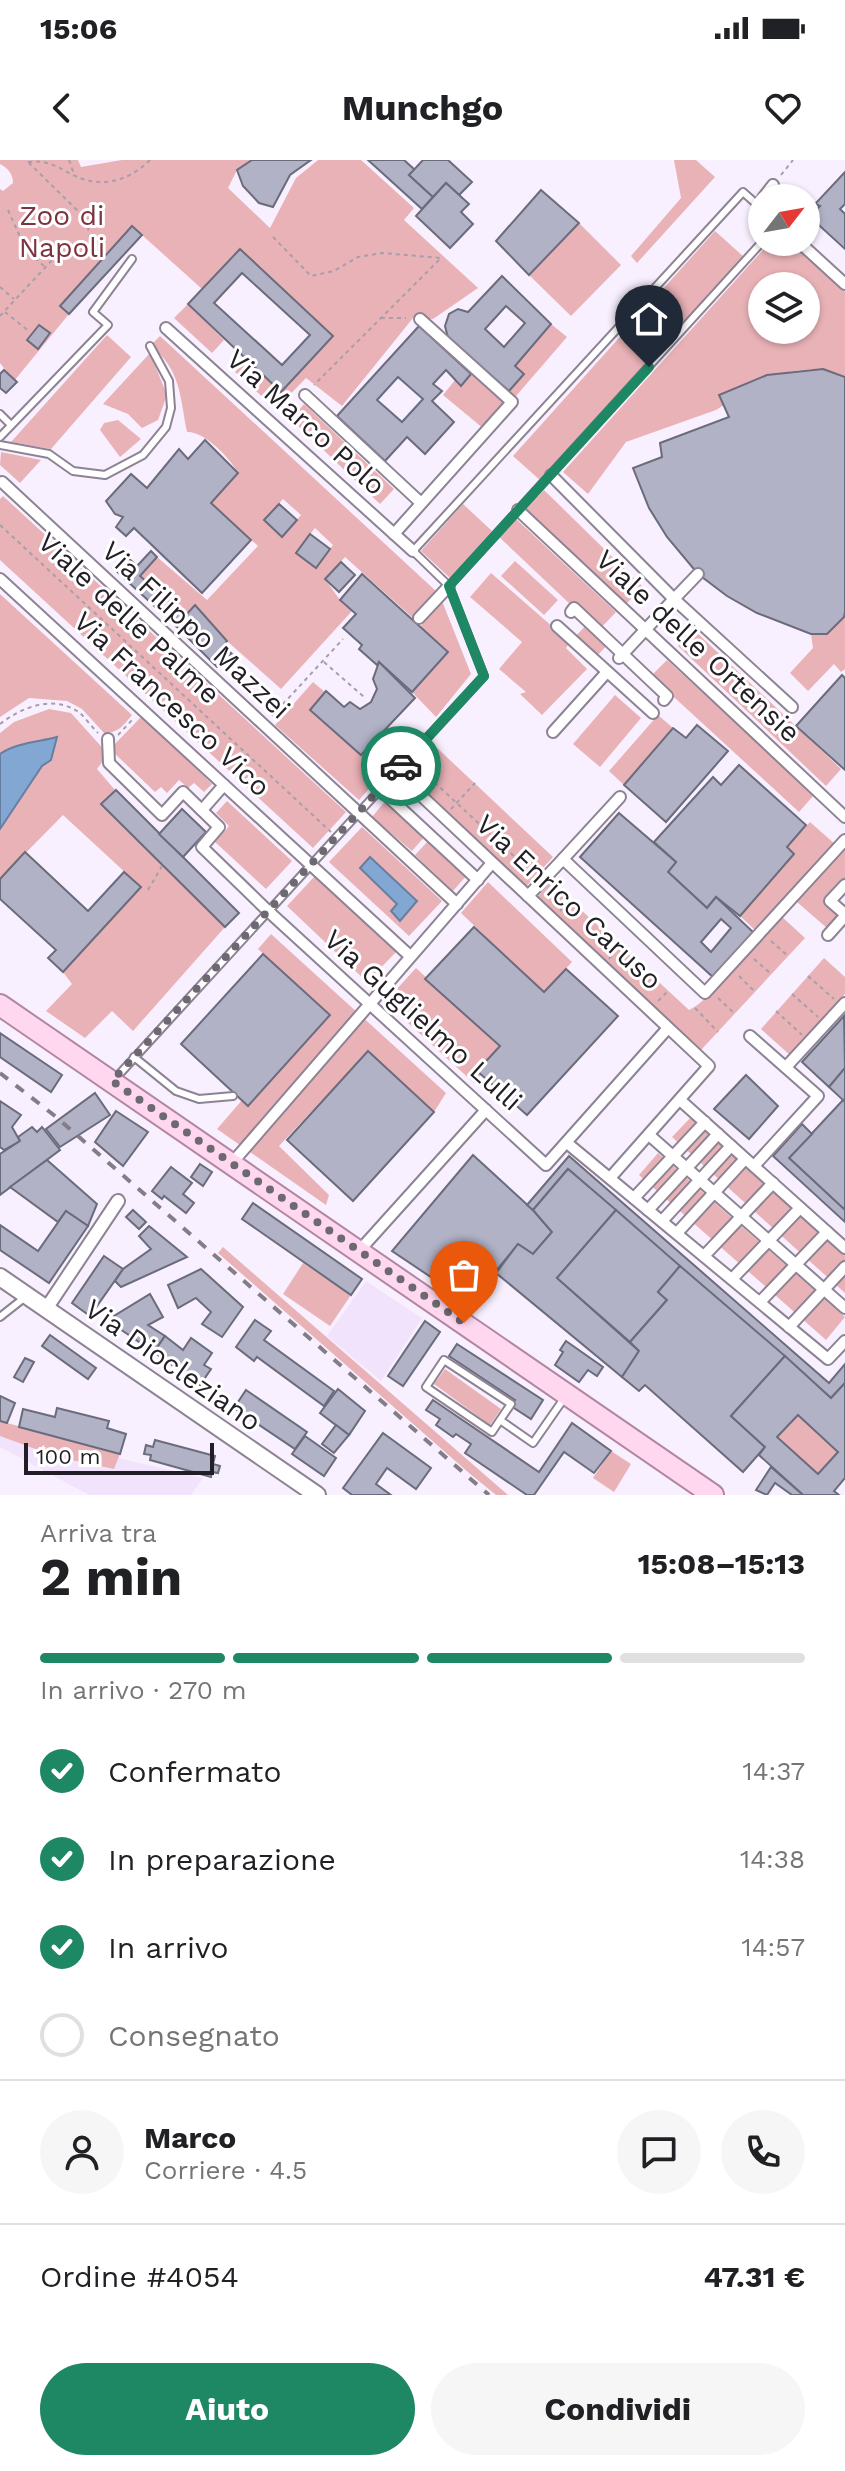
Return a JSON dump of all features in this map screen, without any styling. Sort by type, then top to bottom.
[{"type":"main road","points":[[0,1005],[713,1495]]},
{"type":"street","points":[[814,256],[845,284]]},
{"type":"street","points":[[394,534],[512,402],[420,319]]},
{"type":"street","name":"Via Marco Polo","points":[[166,328],[413,551]]},
{"type":"street","points":[[305,395],[421,503]]},
{"type":"street","points":[[551,475],[674,599],[792,707]]},
{"type":"street","name":"Via Filippo Mazzei","points":[[1,482],[457,904]]},
{"type":"street","name":"Viale delle Ortensie","points":[[518,510],[845,817]]},
{"type":"street","points":[[553,732],[698,574]]},
{"type":"street","name":"Via Francesco Vico","points":[[0,579],[410,956]]},
{"type":"street","points":[[419,618],[449,586]]},
{"type":"street","points":[[574,608],[614,664],[667,696],[658,706],[563,619],[574,608]]},
{"type":"street","points":[[108,739],[109,763],[162,815],[183,792],[202,810],[224,785]]},
{"type":"street","name":"Via Enrico Caruso","points":[[396,772],[709,1066],[680,1100]]},
{"type":"street","points":[[380,789],[478,880]]},
{"type":"street","points":[[528,896],[620,797]]},
{"type":"street","name":"Via Guglielmo Lulli","points":[[202,810],[219,827],[202,847],[546,1165],[567,1143]]},
{"type":"street","points":[[563,859],[708,992],[845,840]]},
{"type":"street","points":[[232,1163],[492,863]]},
{"type":"street","points":[[828,935],[845,915],[830,901],[845,885]]},
{"type":"street","points":[[786,1067],[841,1003]]},
{"type":"street","points":[[668,1028],[567,1143],[828,1359],[845,1341]]},
{"type":"street","points":[[677,1233],[714,1192],[818,1096],[750,1036]]},
{"type":"street","points":[[610,1178],[680,1100],[845,1248]]},
{"type":"street","points":[[359,1251],[486,1110]]},
{"type":"street","points":[[634,1198],[705,1122]]},
{"type":"street","points":[[648,1210],[718,1134]]},
{"type":"street","points":[[649,1135],[845,1308]]},
{"type":"street","points":[[662,1221],[731,1146]]},
{"type":"street","points":[[704,1256],[773,1183]]},
{"type":"street","points":[[46,1309],[118,1201]]},
{"type":"street","points":[[732,1279],[800,1208]]},
{"type":"street","points":[[760,1302],[827,1232]]},
{"type":"street","points":[[789,1327],[845,1267]]},
{"type":"street","name":"Via Diocleziano","points":[[0,1277],[317,1495]]},
{"type":"lane","points":[[112,1081],[484,676],[449,586],[413,551],[743,192],[748,195]]},
{"type":"lane","points":[[449,586],[749,256]]},
{"type":"lane","points":[[0,437],[108,325],[93,312],[132,259]]},
{"type":"lane","points":[[0,445],[49,454],[73,471],[105,475],[143,455],[166,427],[171,408],[169,381],[150,346]]},
{"type":"lane","points":[[0,414],[11,425]]},
{"type":"lane","points":[[444,720],[450,727]]},
{"type":"lane","points":[[134,1057],[176,1091],[199,1099],[233,1096]]},
{"type":"lane","points":[[0,1317],[27,1296]]},
{"type":"lane","points":[[444,1360],[511,1404],[500,1420],[492,1432],[426,1387],[444,1360]]},
{"type":"lane","points":[[500,1420],[533,1443],[567,1394]]},
{"type":"path","points":[[69,160],[74,175]]},
{"type":"path","points":[[27,161],[52,162],[91,182],[112,182],[138,172],[150,160]]},
{"type":"path","points":[[774,184],[793,160]]},
{"type":"path","points":[[0,316],[54,258],[84,244],[88,239],[85,218],[27,161]]},
{"type":"path","points":[[8,210],[26,250],[45,266]]},
{"type":"path","points":[[273,237],[311,276],[334,271],[358,257],[382,253],[441,258],[274,426]]},
{"type":"path","points":[[0,287],[14,299]]},
{"type":"path","points":[[4,311],[30,332]]},
{"type":"path","points":[[381,318],[420,319]]},
{"type":"path","name":"Viale delle Palme","points":[[0,525],[337,837]]},
{"type":"path","points":[[264,726],[343,639]]},
{"type":"path","points":[[323,661],[364,697]]},
{"type":"path","points":[[0,724],[41,703],[58,705],[71,708],[108,739],[119,734],[142,710]]},
{"type":"path","points":[[417,766],[535,876]]},
{"type":"path","points":[[443,817],[475,783]]},
{"type":"path","points":[[148,890],[162,866]]},
{"type":"path","points":[[559,912],[570,899]]},
{"type":"path","points":[[771,941],[788,956]]},
{"type":"path","points":[[608,960],[619,945]]},
{"type":"path","points":[[747,953],[771,974]]},
{"type":"path","points":[[732,969],[755,992]]},
{"type":"path","points":[[808,976],[841,1003]]},
{"type":"path","points":[[655,1005],[668,991]]},
{"type":"path","points":[[708,992],[735,1014]]},
{"type":"path","points":[[792,994],[822,1021]]},
{"type":"path","points":[[695,1008],[718,1032]]},
{"type":"path","points":[[776,1011],[805,1037]]},
{"type":"shaded area","points":[[366,1281],[422,1318],[381,1381],[327,1336]]},
{"type":"shaded area","points":[[0,1426],[203,1478],[191,1495],[89,1495],[0,1447]]},
{"type":"green space","name":"Zoo di Napoli","points":[[0,160],[78,160],[81,167],[122,160],[252,160],[237,170],[228,188],[270,228],[296,178],[318,160],[361,160],[414,208],[404,220],[478,288],[433,319],[413,318],[342,406],[306,378],[276,409],[235,372],[245,361],[281,392],[333,336],[240,249],[202,289],[142,235],[69,314],[14,381],[0,363],[0,189],[3,191],[13,183],[11,174],[0,164]]},
{"type":"green space","points":[[674,160],[696,160],[715,177],[637,263],[631,256],[681,198]]},
{"type":"green space","points":[[579,223],[621,265],[571,316],[529,275]]},
{"type":"green space","points":[[715,231],[744,257],[541,481],[513,456]]},
{"type":"green space","points":[[757,256],[805,256],[845,292],[845,377],[823,369],[794,371],[720,395],[724,405],[716,410],[626,442],[588,494],[563,472]]},
{"type":"green space","points":[[188,304],[224,340],[212,353],[174,318]]},
{"type":"green space","points":[[551,324],[567,337],[516,396],[509,391],[523,374],[515,366]]},
{"type":"green space","points":[[107,335],[131,357],[51,449],[11,442]]},
{"type":"green space","points":[[160,336],[437,592],[413,618],[345,557],[325,579],[352,611],[281,689],[227,641],[195,605],[185,616],[140,576],[157,557],[207,600],[258,546],[211,503],[238,473],[216,446],[201,436],[187,432],[178,384],[168,364],[150,346]],"holes":[[[283,499],[301,515],[282,537],[264,520]],[[315,528],[333,545],[316,568],[296,552]]]},
{"type":"green space","points":[[150,353],[167,395],[158,420],[142,428],[128,414],[103,404]]},
{"type":"green space","points":[[471,374],[505,403],[484,429],[443,395],[455,380],[461,385]]},
{"type":"green space","points":[[304,404],[394,489],[380,504],[291,419]]},
{"type":"green space","points":[[118,420],[141,439],[120,457],[100,430],[104,423]]},
{"type":"green space","points":[[1,452],[41,460],[20,483],[0,465]]},
{"type":"green space","points":[[544,490],[643,587],[625,605],[526,509]]},
{"type":"green space","points":[[3,496],[346,812],[313,848],[0,560],[0,499]]},
{"type":"green space","points":[[463,504],[492,531],[450,578],[421,551]]},
{"type":"green space","points":[[515,518],[616,612],[598,631],[609,643],[596,657],[575,637],[589,622],[498,536]]},
{"type":"green space","points":[[515,561],[558,600],[544,615],[501,576]]},
{"type":"green space","points":[[491,573],[570,642],[566,648],[587,669],[542,715],[520,694],[526,692],[499,669],[522,642],[470,597]]},
{"type":"green space","points":[[0,594],[132,715],[123,726],[104,733],[82,709],[67,701],[29,698],[0,717]]},
{"type":"green space","points":[[442,601],[471,674],[436,717],[412,692],[448,652],[420,627]]},
{"type":"green space","points":[[845,612],[845,669],[841,672],[834,664],[808,691],[790,673],[813,648],[811,634],[827,634]]},
{"type":"green space","points":[[693,629],[841,769],[826,786],[678,646]]},
{"type":"green space","points":[[667,660],[814,795],[799,812],[651,676]]},
{"type":"green space","points":[[313,682],[326,693],[361,755],[382,774],[359,800],[275,725]]},
{"type":"green space","points":[[615,695],[641,718],[600,767],[573,744]]},
{"type":"green space","points":[[49,709],[71,713],[108,754],[97,769],[115,790],[102,804],[225,927],[133,1031],[112,1011],[85,1038],[46,1011],[72,984],[63,972],[141,887],[63,815],[0,879],[0,829],[42,766],[51,760],[56,738],[19,745],[0,754],[0,733],[14,722]]},
{"type":"green space","points":[[658,715],[673,728],[624,785],[609,771]]},
{"type":"green space","points":[[142,716],[212,784],[204,792],[194,783],[188,788],[179,780],[167,793],[161,787],[155,792],[110,749]]},
{"type":"green space","points":[[435,746],[553,857],[523,890],[405,779]]},
{"type":"green space","points":[[386,800],[426,835],[412,851],[372,817]]},
{"type":"green space","points":[[227,801],[292,861],[266,889],[215,842],[229,826],[216,813]]},
{"type":"green space","points":[[810,822],[836,845],[756,931],[740,916],[794,854],[787,847]]},
{"type":"green space","points":[[362,827],[442,901],[409,936],[329,862]]},
{"type":"green space","points":[[429,840],[467,875],[453,891],[415,855]]},
{"type":"green space","points":[[845,847],[845,878],[824,902],[840,916],[828,929],[797,902]]},
{"type":"green space","points":[[315,876],[396,952],[367,982],[287,906]]},
{"type":"green space","points":[[488,882],[572,962],[544,992],[461,913]]},
{"type":"green space","points":[[551,882],[689,1010],[722,982],[781,916],[805,938],[701,1050],[537,897]]},
{"type":"green space","points":[[271,934],[446,1093],[434,1112],[367,1052],[279,1146],[329,1195],[326,1205],[217,1129],[243,1099],[248,1105],[331,1015],[258,949]]},
{"type":"green space","points":[[824,958],[845,977],[845,994],[791,1056],[761,1029]]},
{"type":"green space","points":[[416,968],[500,1046],[477,1071],[481,1075],[474,1083],[385,1002]]},
{"type":"green space","points":[[693,1115],[845,1252],[845,1293],[672,1137]]},
{"type":"green space","points":[[658,1153],[845,1317],[826,1340],[639,1175]]},
{"type":"green space","points":[[223,1247],[508,1495],[496,1495],[469,1473],[218,1253]]},
{"type":"green space","points":[[303,1263],[351,1295],[330,1326],[283,1294]]},
{"type":"green space","points":[[445,1369],[501,1409],[490,1425],[434,1384]]},
{"type":"green space","points":[[798,1415],[838,1452],[818,1474],[777,1437]]},
{"type":"green space","points":[[0,1421],[120,1454],[114,1469],[57,1457],[0,1436]]},
{"type":"green space","points":[[611,1451],[631,1464],[614,1492],[593,1478]]},
{"type":"water","points":[[57,737],[51,760],[42,766],[0,829],[0,754],[20,745]]},
{"type":"water","points":[[370,857],[417,901],[400,921],[391,911],[397,904],[360,868]]},
{"type":"building","points":[[252,160],[311,160],[290,175],[273,207],[259,203],[243,186],[237,170]]},
{"type":"building","points":[[368,160],[404,160],[415,170],[409,175],[433,197],[422,209]]},
{"type":"building","points":[[423,160],[448,160],[472,182],[459,195],[446,183],[433,197],[409,175]]},
{"type":"building","points":[[845,172],[845,204],[840,209],[845,214],[845,249],[820,226],[820,199]]},
{"type":"building","points":[[446,183],[469,204],[461,212],[473,224],[450,248],[416,216]]},
{"type":"building","points":[[541,190],[579,223],[529,275],[496,241]]},
{"type":"building","points":[[132,226],[142,235],[69,314],[60,306]]},
{"type":"building","points":[[240,249],[333,336],[281,392],[188,304]],"holes":[[[242,273],[310,335],[282,365],[214,303]]]},
{"type":"building","points":[[502,276],[551,324],[515,366],[524,374],[509,391],[448,338],[445,326],[449,314],[458,309],[468,312]],"holes":[[[506,306],[525,323],[504,347],[485,329]]]},
{"type":"building","points":[[39,325],[50,333],[38,349],[27,340]]},
{"type":"building","points":[[419,326],[471,374],[461,386],[446,370],[433,384],[442,391],[432,401],[454,422],[425,454],[407,437],[385,461],[337,416]],"holes":[[[398,377],[423,399],[402,422],[377,400]]]},
{"type":"building","points":[[823,369],[845,377],[845,612],[827,634],[811,634],[757,613],[698,574],[667,537],[649,508],[633,468],[662,457],[660,443],[729,417],[719,395],[767,375]]},
{"type":"building","points":[[4,370],[17,382],[6,393],[0,388],[0,374]]},
{"type":"building","points":[[205,440],[238,473],[211,503],[251,540],[202,593],[134,528],[126,536],[116,527],[123,517],[115,514],[106,501],[131,474],[147,488],[179,449],[188,459]]},
{"type":"building","points":[[279,504],[297,520],[282,537],[264,520]]},
{"type":"building","points":[[310,534],[330,549],[316,568],[296,553]]},
{"type":"building","points":[[151,551],[157,557],[140,576],[185,616],[176,626],[113,568],[125,555],[137,566]]},
{"type":"building","points":[[341,562],[355,575],[339,592],[325,579]]},
{"type":"building","points":[[362,574],[448,652],[412,692],[379,662],[377,665],[359,649],[362,645],[343,628],[356,614],[340,600]]},
{"type":"building","points":[[195,605],[227,641],[223,646],[232,654],[217,667],[176,626]]},
{"type":"building","points":[[379,662],[415,698],[361,755],[310,710],[326,691],[344,707],[350,702],[360,709],[371,702],[377,689],[373,679]]},
{"type":"building","points":[[842,675],[845,678],[845,770],[796,726]]},
{"type":"building","points":[[697,725],[728,751],[666,822],[624,785],[673,728],[686,738]]},
{"type":"building","points":[[739,765],[806,825],[787,847],[794,854],[740,916],[716,897],[707,908],[668,872],[676,862],[654,842],[713,777],[721,785]]},
{"type":"building","points":[[116,790],[239,913],[225,927],[101,804]]},
{"type":"building","points":[[182,809],[206,832],[183,857],[159,834]]},
{"type":"building","points":[[619,813],[676,862],[668,872],[707,908],[716,897],[754,933],[714,978],[580,857]],"holes":[[[721,919],[731,928],[711,952],[701,942]]]},
{"type":"building","points":[[25,852],[88,911],[124,872],[141,887],[63,972],[48,958],[56,950],[0,899],[0,879]]},
{"type":"building","points":[[474,927],[544,992],[566,969],[618,1016],[527,1115],[477,1071],[500,1046],[425,979]]},
{"type":"building","points":[[263,954],[330,1015],[248,1106],[181,1044]]},
{"type":"building","points":[[844,1016],[845,1068],[829,1087],[802,1062]]},
{"type":"building","points":[[0,1033],[62,1075],[51,1092],[0,1057]]},
{"type":"building","points":[[368,1051],[434,1112],[353,1201],[287,1140]]},
{"type":"building","points":[[845,1068],[845,1102],[829,1087]]},
{"type":"building","points":[[746,1075],[778,1106],[749,1139],[714,1109]]},
{"type":"building","points":[[95,1093],[110,1115],[60,1147],[46,1129]]},
{"type":"building","points":[[843,1100],[845,1102],[845,1210],[789,1158]]},
{"type":"building","points":[[0,1101],[21,1115],[12,1127],[20,1141],[4,1150],[0,1147]]},
{"type":"building","points":[[116,1111],[148,1132],[123,1166],[95,1142]]},
{"type":"building","points":[[802,1124],[812,1134],[789,1158],[845,1210],[845,1222],[773,1156]]},
{"type":"building","points":[[32,1127],[37,1132],[42,1127],[60,1150],[0,1195],[0,1154],[20,1141],[18,1137]]},
{"type":"building","points":[[473,1155],[533,1210],[552,1232],[533,1254],[518,1244],[487,1282],[470,1262],[462,1270],[482,1288],[468,1302],[392,1251]]},
{"type":"building","points":[[569,1156],[829,1383],[845,1364],[845,1383],[831,1398],[568,1169],[533,1210],[527,1205]]},
{"type":"building","points":[[47,1160],[97,1204],[88,1226],[66,1211],[58,1222],[10,1187]]},
{"type":"building","points":[[200,1164],[212,1172],[203,1186],[191,1177]]},
{"type":"building","points":[[171,1167],[192,1183],[183,1194],[194,1203],[186,1213],[152,1191]]},
{"type":"building","points":[[568,1169],[616,1210],[557,1278],[639,1351],[622,1377],[496,1273],[518,1244],[533,1254],[552,1232],[533,1210]]},
{"type":"building","points":[[253,1203],[362,1279],[351,1295],[242,1219]]},
{"type":"building","points":[[133,1210],[146,1222],[139,1229],[126,1217]]},
{"type":"building","points":[[616,1210],[680,1266],[658,1292],[667,1300],[630,1342],[557,1278]]},
{"type":"building","points":[[66,1211],[88,1226],[49,1283],[0,1250],[0,1225],[38,1251]]},
{"type":"building","points":[[149,1226],[187,1257],[121,1287],[115,1281],[123,1269],[151,1249],[139,1236]]},
{"type":"building","points":[[104,1256],[123,1269],[90,1316],[72,1303]]},
{"type":"building","points":[[680,1266],[785,1356],[731,1416],[765,1447],[743,1472],[645,1385],[639,1391],[622,1377],[639,1351],[630,1342],[667,1300],[658,1292]]},
{"type":"building","points":[[201,1269],[243,1307],[222,1337],[202,1324],[211,1312],[196,1298],[178,1308],[168,1285]]},
{"type":"building","points":[[150,1294],[163,1317],[148,1325],[165,1336],[154,1352],[111,1323],[114,1316]]},
{"type":"building","points":[[255,1320],[271,1331],[264,1340],[334,1391],[324,1406],[257,1357],[254,1361],[236,1347]]},
{"type":"building","points":[[425,1321],[440,1332],[403,1386],[388,1376]]},
{"type":"building","points":[[50,1335],[96,1368],[88,1379],[42,1346]]},
{"type":"building","points":[[165,1336],[183,1350],[191,1338],[212,1353],[204,1365],[211,1369],[200,1385],[154,1352]]},
{"type":"building","points":[[566,1341],[603,1367],[597,1376],[588,1370],[579,1382],[555,1365]]},
{"type":"building","points":[[457,1344],[543,1400],[531,1419],[511,1406],[515,1400],[449,1356]]},
{"type":"building","points":[[785,1356],[831,1398],[845,1383],[845,1478],[834,1491],[839,1495],[803,1495],[759,1455],[765,1447],[731,1416]],"holes":[[[798,1415],[838,1452],[818,1474],[777,1437]]]},
{"type":"building","points":[[25,1358],[34,1362],[23,1382],[14,1377]]},
{"type":"building","points":[[338,1389],[365,1411],[349,1435],[320,1413]]},
{"type":"building","points":[[246,1390],[307,1432],[295,1449],[234,1408]]},
{"type":"building","points":[[0,1396],[15,1403],[7,1423],[0,1421]]},
{"type":"building","points":[[433,1400],[539,1472],[572,1423],[611,1451],[594,1473],[564,1452],[534,1495],[527,1495],[465,1453],[471,1444],[456,1434],[453,1437],[436,1425],[440,1419],[426,1410]]},
{"type":"building","points":[[57,1408],[109,1421],[107,1428],[126,1434],[120,1454],[19,1427],[23,1409],[55,1417]]},
{"type":"building","points":[[336,1425],[349,1435],[334,1453],[322,1444]]},
{"type":"building","points":[[383,1433],[431,1468],[416,1489],[387,1468],[376,1484],[391,1495],[352,1495],[343,1488]]},
{"type":"building","points":[[305,1436],[336,1458],[324,1476],[292,1454]]},
{"type":"building","points":[[155,1440],[215,1456],[213,1464],[220,1466],[218,1473],[212,1472],[211,1477],[150,1460],[151,1455],[144,1454],[146,1445],[153,1447]]},
{"type":"building","points":[[771,1467],[803,1495],[792,1495],[775,1483],[767,1495],[756,1490]]},
{"type":"railway","points":[[0,1073],[55,1116],[489,1495]]},
{"type":"way so far","points":[[401,766],[112,1081],[464,1323]]},
{"type":"route","points":[[401,766],[484,676],[449,586],[649,367]]}]
